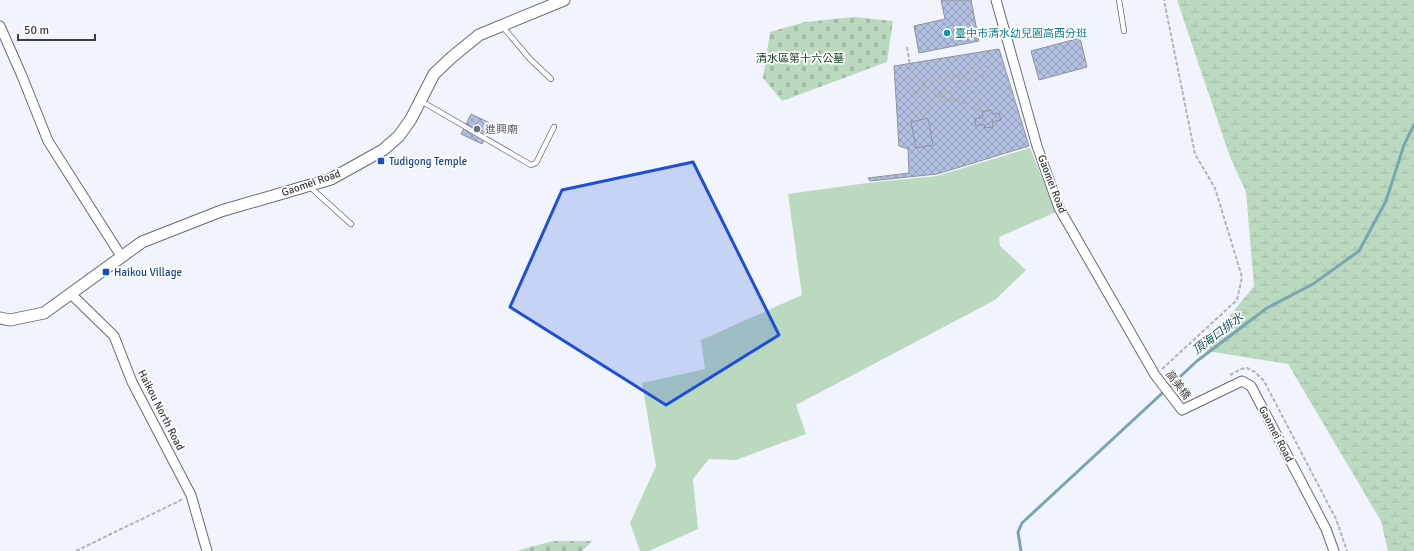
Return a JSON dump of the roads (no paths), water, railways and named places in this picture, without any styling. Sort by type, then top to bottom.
[{"type":"street","name":"Gaomei Road","points":[[0,318],[10,320],[44,313],[142,242],[221,211],[331,179],[383,150],[399,136],[411,119],[434,74],[452,57],[479,35],[564,0]]},
{"type":"street","name":"Gaomei Road","points":[[996,0],[1038,146],[1059,208],[1158,372]]},
{"type":"street","points":[[0,26],[22,76],[48,142],[121,256]]},
{"type":"street","name":"Haikou North Road","points":[[71,294],[114,336],[132,382],[191,495],[206,551]]},
{"type":"street","name":"高美橋","points":[[1158,372],[1182,410]]},
{"type":"street","name":"Gaomei Road","points":[[1182,410],[1242,381],[1251,386],[1326,529],[1334,551]]},
{"type":"lane","points":[[1119,0],[1124,31]]},
{"type":"lane","points":[[502,26],[530,59],[551,79]]},
{"type":"lane","points":[[421,101],[531,165],[536,163],[554,127]]},
{"type":"lane","points":[[309,186],[350,224]]},
{"type":"waterway","name":"頂海口排水","points":[[1021,551],[1018,532],[1022,523],[1197,361],[1267,308],[1313,284],[1359,251],[1386,201],[1404,145],[1414,125]]},
{"type":"place","name":"臺中市清水幼兒園高西分班","points":[[947,33]]},
{"type":"place","name":"進興廟","points":[[477,129]]},
{"type":"place","name":"Tudigong Temple","points":[[381,161]]},
{"type":"place","name":"Haikou Village","points":[[106,272]]},
{"type":"park label","name":"清水區第十六公墓","points":[[800,58]]}]
